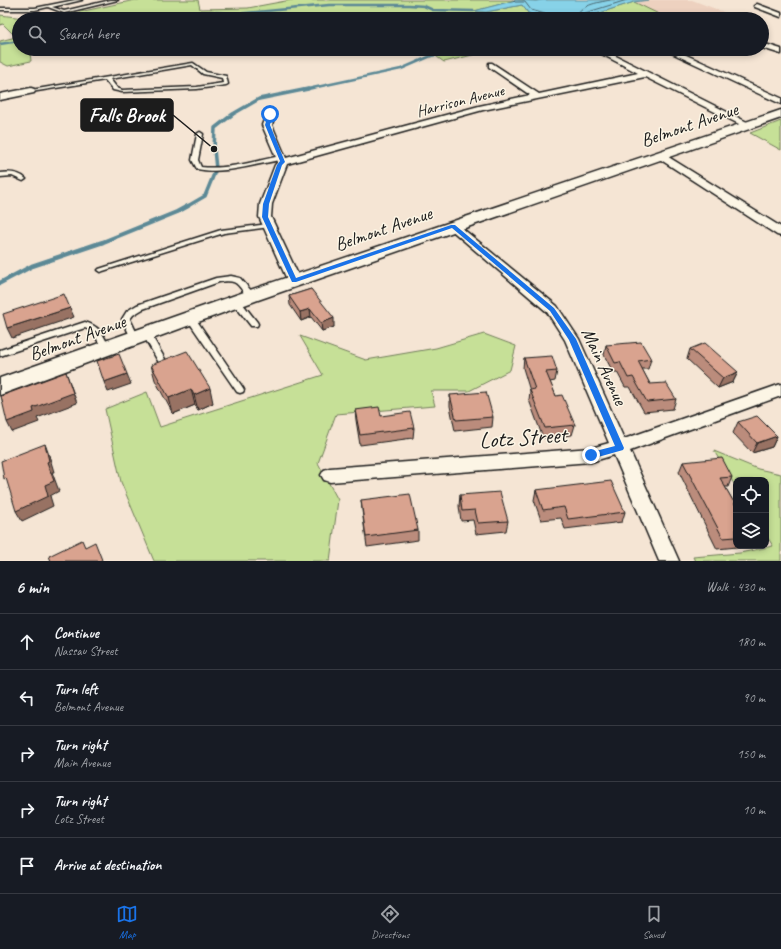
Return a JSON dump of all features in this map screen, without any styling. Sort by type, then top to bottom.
[{"type":"main road","name":"Belmont Avenue","points":[[0,387],[190,317],[781,114]]},
{"type":"street","points":[[757,6],[781,15]]},
{"type":"street","points":[[769,48],[781,52]]},
{"type":"street","points":[[610,56],[748,125]]},
{"type":"street","points":[[682,56],[781,101]]},
{"type":"street","points":[[492,65],[538,97]]},
{"type":"street","name":"Harrison Avenue","points":[[282,160],[469,111],[647,74]]},
{"type":"street","points":[[0,97],[31,92]]},
{"type":"street","points":[[270,114],[267,125],[282,160],[266,204],[265,217],[294,281]]},
{"type":"street","points":[[662,156],[781,232]]},
{"type":"street","name":"Main Avenue","points":[[453,226],[552,309],[572,339],[668,561]]},
{"type":"street","name":"Lotz Street","points":[[330,475],[591,455],[620,448],[781,390]]},
{"type":"lane","points":[[0,9],[35,9],[80,0]]},
{"type":"lane","points":[[50,7],[64,12],[116,0]]},
{"type":"lane","points":[[31,92],[193,64],[205,73],[224,77],[226,84],[197,88],[122,91],[114,89],[107,79]]},
{"type":"lane","points":[[200,134],[196,153],[198,168],[220,168],[282,160]]},
{"type":"lane","points":[[0,175],[8,174],[19,176],[23,179]]},
{"type":"lane","points":[[101,270],[223,231],[268,226]]},
{"type":"lane","points":[[167,370],[126,319],[130,313],[140,307],[218,280],[231,278],[238,280],[254,324]]},
{"type":"lane","points":[[190,317],[240,390]]},
{"type":"lane","points":[[0,353],[85,325],[92,326],[96,330],[106,348]]},
{"type":"shaded area","points":[[649,0],[692,0],[724,12],[655,12],[634,2]]},
{"type":"green space","points":[[135,0],[198,0],[200,9],[248,8],[291,0],[516,0],[475,11],[486,12],[79,12]]},
{"type":"green space","points":[[516,0],[542,0],[536,1]]},
{"type":"green space","points":[[634,2],[655,12],[602,12]]},
{"type":"green space","points":[[522,5],[527,12],[486,12]]},
{"type":"green space","points":[[0,15],[12,16],[12,33],[3,24],[0,25]]},
{"type":"green space","points":[[12,38],[12,56],[30,56],[31,61],[8,66],[0,62],[0,41]]},
{"type":"green space","points":[[436,56],[468,56],[444,62]]},
{"type":"green space","points":[[781,121],[781,150],[750,133]]},
{"type":"green space","points":[[484,334],[516,346],[510,370],[469,391],[431,391],[435,406],[336,414],[318,463],[338,500],[330,561],[154,561],[121,482],[105,409],[147,392],[160,427],[323,375],[300,336],[366,360],[436,348]]},
{"type":"green space","points":[[714,451],[758,469],[781,474],[781,561],[695,561],[693,557],[740,553],[759,549],[769,549],[769,547],[773,546],[769,540],[769,477],[733,477],[733,482]]},
{"type":"water","points":[[516,0],[649,0],[634,2],[602,12],[527,12],[522,5],[486,12],[474,11]]},
{"type":"building","points":[[311,289],[334,318],[321,323],[310,309],[300,312],[289,296]]},
{"type":"building","points":[[64,294],[70,308],[7,328],[3,314]]},
{"type":"building","points":[[641,342],[651,359],[638,361],[650,384],[666,383],[676,399],[647,402],[633,377],[628,378],[620,362],[615,363],[606,345]]},
{"type":"building","points":[[705,343],[738,372],[723,378],[690,349]]},
{"type":"building","points":[[187,351],[210,388],[194,395],[191,389],[169,398],[151,365]]},
{"type":"building","points":[[119,354],[127,374],[104,382],[97,361]]},
{"type":"building","points":[[552,356],[557,371],[546,372],[556,396],[562,395],[575,425],[545,428],[530,390],[535,389],[524,358]]},
{"type":"building","points":[[66,372],[73,393],[33,408],[34,412],[7,422],[1,396]]},
{"type":"building","points":[[486,392],[493,417],[456,420],[450,395]]},
{"type":"building","points":[[379,407],[381,416],[410,412],[414,428],[360,435],[355,410]]},
{"type":"building","points":[[757,416],[777,436],[757,443],[738,422]]},
{"type":"building","points":[[45,444],[49,461],[47,462],[54,481],[45,485],[48,496],[16,511],[6,478],[4,479],[1,461]]},
{"type":"building","points":[[722,458],[732,477],[720,478],[733,501],[733,537],[723,538],[683,462]]},
{"type":"building","points":[[611,481],[625,512],[568,519],[564,507],[543,510],[536,490]]},
{"type":"building","points":[[500,492],[508,521],[478,523],[475,510],[462,511],[460,495]]},
{"type":"building","points":[[410,494],[418,530],[366,537],[361,500]]},
{"type":"building","points":[[82,540],[85,547],[95,542],[102,560],[51,561],[49,556]]},
{"type":"waterway","points":[[257,12],[329,5],[409,5],[424,6],[433,10],[474,11]]},
{"type":"waterway","points":[[0,44],[12,42]]},
{"type":"waterway","points":[[303,90],[401,69],[431,56]]},
{"type":"waterway","points":[[186,207],[205,196],[216,169],[214,149],[215,128],[233,114],[259,99],[308,89]]},
{"type":"waterway","points":[[0,283],[32,266],[103,242],[177,212],[188,206]]},
{"type":"place","name":"Falls Brook","points":[[214,149]]},
{"type":"route","points":[[270,114],[267,125],[283,162],[280,165],[266,204],[265,217],[294,281],[453,226],[552,309],[572,339],[620,448],[591,455]]}]
